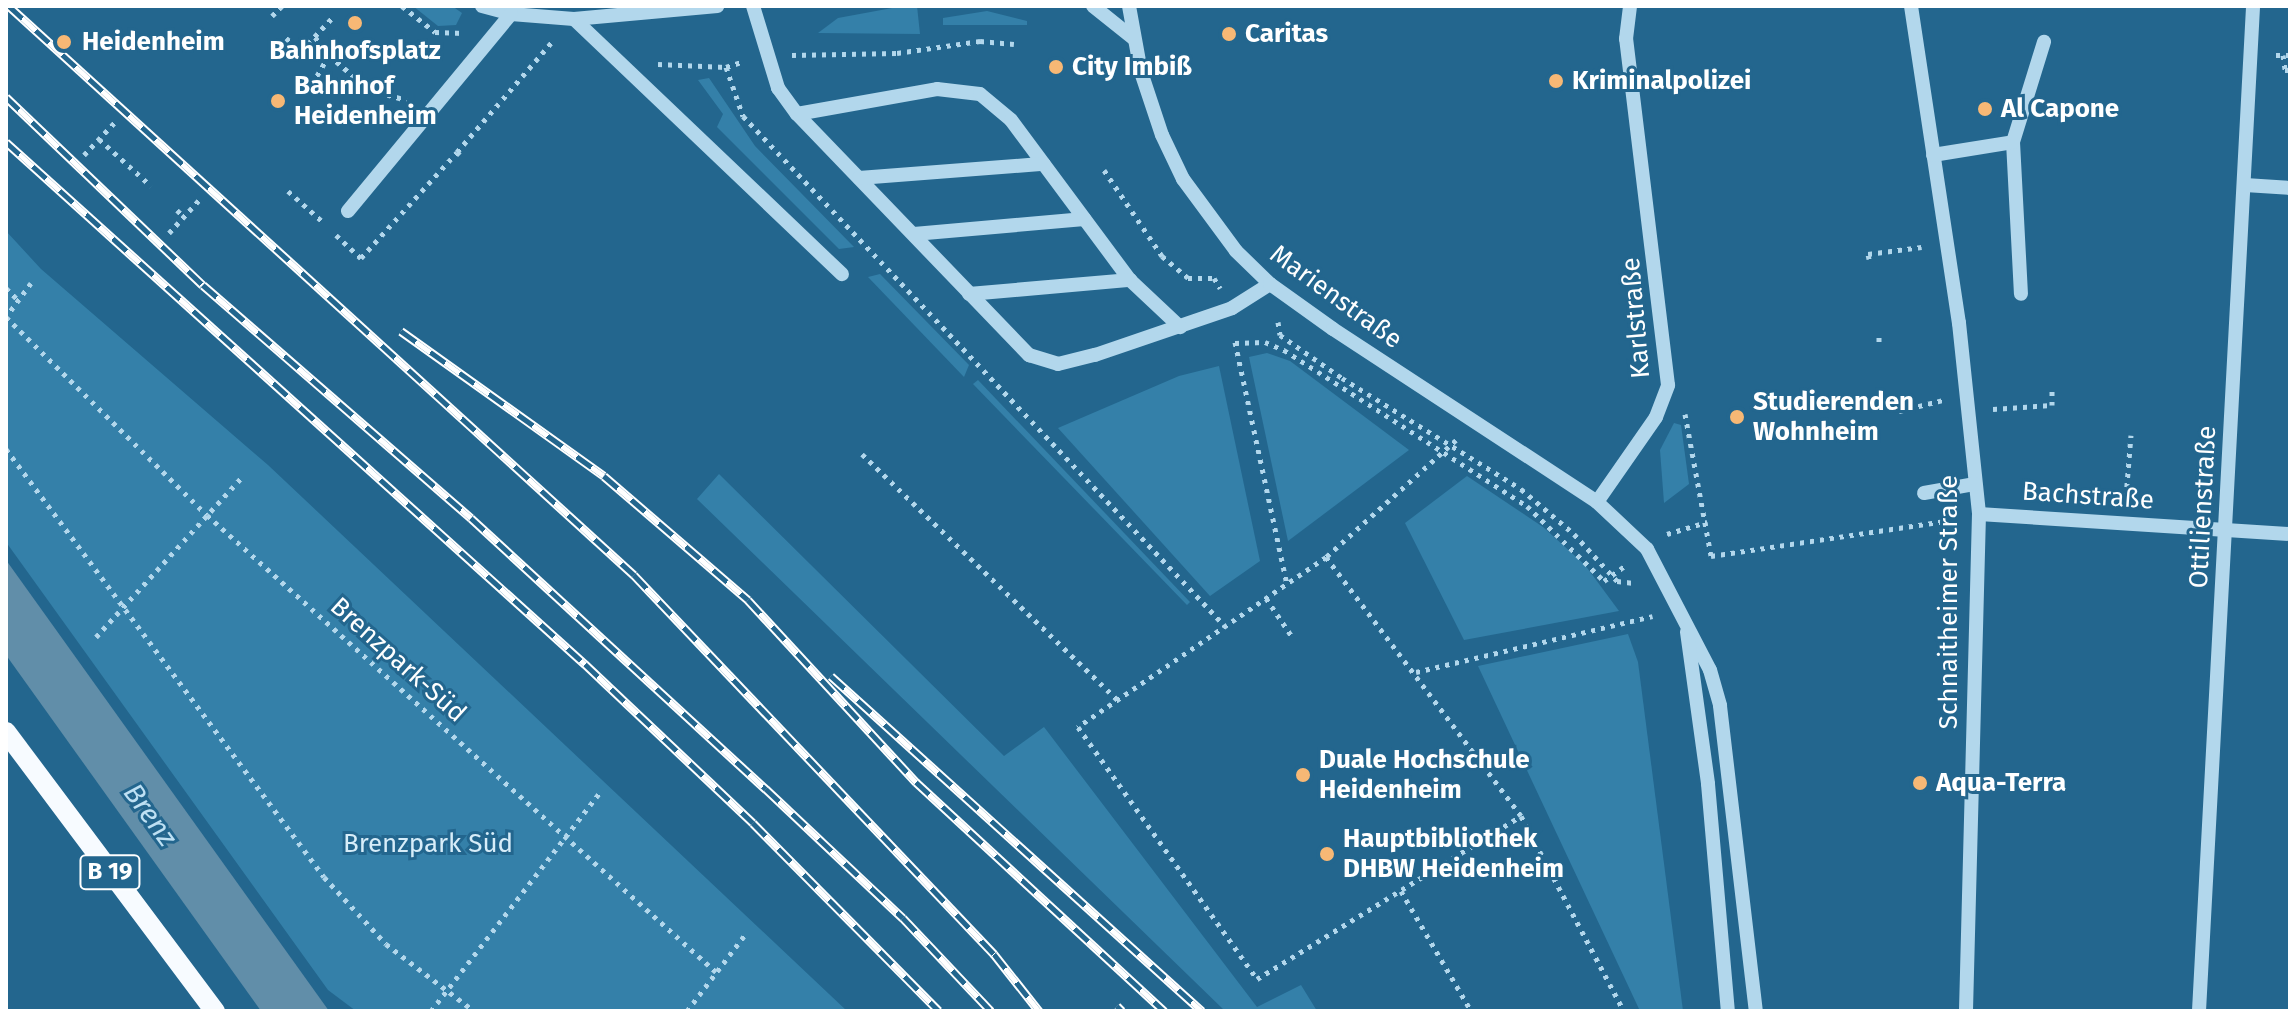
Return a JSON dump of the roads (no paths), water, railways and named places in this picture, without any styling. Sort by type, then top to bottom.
[{"type":"main road","name":"B 19","points":[[6,732],[215,1011]]},
{"type":"street","points":[[482,6],[511,14],[574,19],[717,6]]},
{"type":"street","points":[[753,6],[778,88],[797,114],[1029,355],[1058,364],[1232,308],[1270,284]]},
{"type":"street","points":[[1093,6],[1133,38]]},
{"type":"street","name":"Marienstraße","points":[[1129,6],[1133,38],[1162,135],[1183,179],[1220,231],[1270,284],[1597,502]]},
{"type":"street","name":"Karlstraße","points":[[1597,502],[1664,399],[1669,368],[1626,39],[1630,6]]},
{"type":"street","name":"Schnaitheimer Straße","points":[[1911,6],[1947,244],[1979,514],[1966,1011]]},
{"type":"street","name":"Ottilienstraße","points":[[2199,1011],[2253,6]]},
{"type":"street","points":[[348,211],[438,108],[511,14]]},
{"type":"street","points":[[574,19],[842,274]]},
{"type":"street","points":[[2021,294],[2013,142],[2044,42]]},
{"type":"street","points":[[797,114],[937,89],[980,94],[1011,120],[1130,280],[1180,327]]},
{"type":"street","points":[[1933,155],[2013,142]]},
{"type":"street","points":[[859,178],[1043,164]]},
{"type":"street","points":[[2245,185],[2290,188]]},
{"type":"street","points":[[914,234],[1084,219]]},
{"type":"street","points":[[969,294],[1130,280]]},
{"type":"street","points":[[1924,493],[1975,484]]},
{"type":"street","points":[[1597,502],[1647,549],[1671,587],[1710,670],[1729,755],[1756,1011]]},
{"type":"street","name":"Bachstraße","points":[[1979,514],[2290,534]]},
{"type":"street","points":[[1686,624],[1708,784],[1728,1011]]},
{"type":"water","name":"Brenz","points":[[6,560],[329,1011],[261,1011],[6,655]]},
{"type":"railway","points":[[9,6],[634,575],[994,954],[1039,1011]]},
{"type":"railway","points":[[6,97],[203,285],[471,518],[766,789],[903,918],[991,1011]]},
{"type":"railway","points":[[6,142],[585,664],[753,823],[939,1011]]},
{"type":"railway","points":[[401,331],[604,476],[748,600],[916,782],[1164,1011]]},
{"type":"railway","points":[[831,676],[1202,1011]]},
{"type":"railway","points":[[1117,1006],[1122,1011]]},
{"type":"place","name":"Bahnhofsplatz","points":[[355,23]]},
{"type":"place","name":"Caritas","points":[[1229,34]]},
{"type":"place","name":"Heidenheim","points":[[64,42]]},
{"type":"place","name":"City Imbiß","points":[[1056,67]]},
{"type":"place","name":"Kriminalpolizei","points":[[1556,81]]},
{"type":"place","name":"Bahnhof Heidenheim","points":[[278,101]]},
{"type":"place","name":"Al Capone","points":[[1985,109]]},
{"type":"place","name":"Studierenden Wohnheim","points":[[1737,417]]},
{"type":"place","name":"Duale Hochschule Heidenheim","points":[[1303,775]]},
{"type":"place","name":"Aqua-Terra","points":[[1920,783]]},
{"type":"place","name":"Hauptbibliothek DHBW Heidenheim","points":[[1327,854]]},
{"type":"park label","name":"Brenzpark Süd","points":[[428,844]]}]
